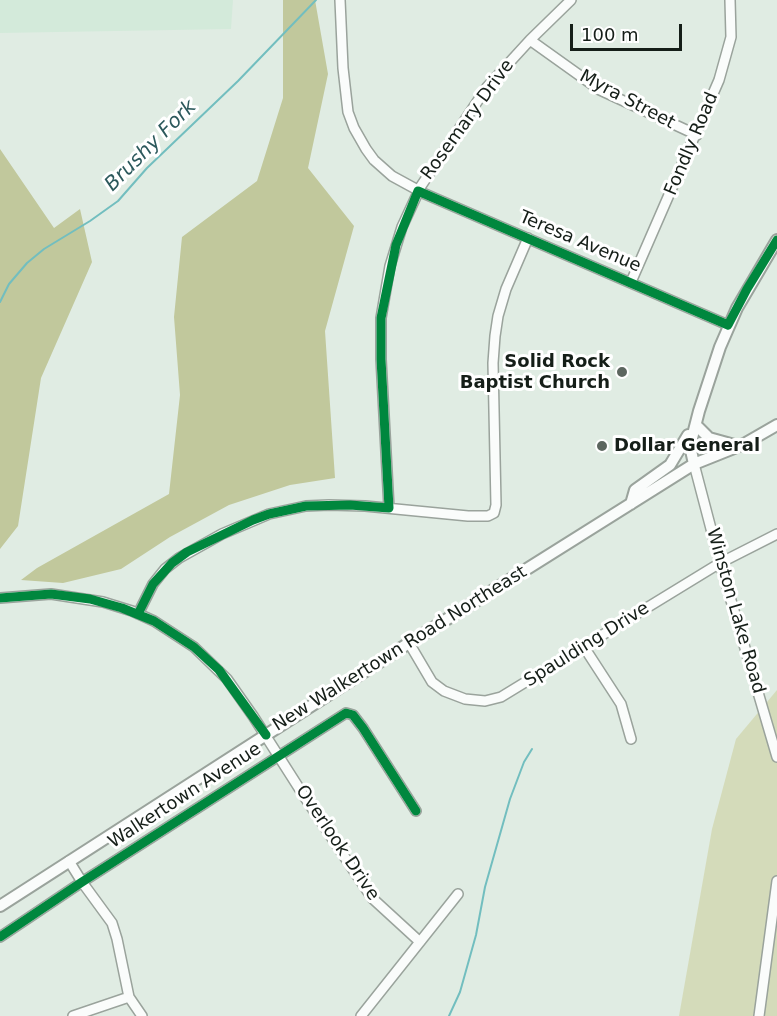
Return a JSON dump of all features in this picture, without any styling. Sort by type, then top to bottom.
[{"type":"main road","points":[[694,464],[690,446],[728,325],[777,240]]},
{"type":"main road","points":[[696,424],[709,438],[738,446]]},
{"type":"main road","points":[[631,504],[635,490],[670,465],[696,424]]},
{"type":"main road","name":"New Walkertown Road Northeast","points":[[0,906],[409,643],[694,464],[738,446],[777,424]]},
{"type":"street","name":"Teresa Avenue","points":[[340,0],[345,99],[354,128],[379,164],[401,182],[418,191],[728,325]]},
{"type":"street","name":"Rosemary Drive","points":[[389,508],[381,318],[396,244],[418,191],[488,87],[530,40],[572,0]]},
{"type":"street","name":"Fondly Road","points":[[631,282],[697,135],[728,54],[732,23],[730,0]]},
{"type":"street","name":"Myra Street","points":[[530,40],[600,90],[697,135]]},
{"type":"street","points":[[138,614],[153,584],[172,563],[187,552],[253,520],[289,509],[320,505],[350,505],[468,516],[488,516],[494,513],[496,505],[493,363],[496,326],[506,289],[528,238]]},
{"type":"street","name":"Winston Lake Road","points":[[694,464],[720,563],[777,757]]},
{"type":"street","name":"Spaulding Drive","points":[[409,643],[432,682],[444,691],[465,699],[485,701],[501,697],[720,563],[777,534]]},
{"type":"street","name":"Overlook Drive","points":[[0,598],[65,595],[104,602],[138,614],[176,634],[208,659],[227,679],[266,735],[372,898],[420,942]]},
{"type":"street","points":[[584,647],[621,704],[631,739]]},
{"type":"street","name":"Walkertown Avenue","points":[[0,937],[342,714],[349,713],[363,728],[416,811]]},
{"type":"street","points":[[69,861],[112,924],[129,997],[142,1016]]},
{"type":"street","points":[[759,1016],[777,881]]},
{"type":"street","points":[[361,1016],[458,894]]},
{"type":"street","points":[[73,1016],[129,997]]},
{"type":"shaded area","points":[[0,0],[233,0],[231,29],[0,33]]},
{"type":"shaded area","points":[[777,690],[777,1016],[679,1016],[712,829],[736,739]]},
{"type":"green space","points":[[283,0],[315,0],[328,74],[308,168],[354,226],[325,331],[335,478],[290,485],[229,505],[170,537],[121,569],[63,583],[21,580],[37,568],[169,494],[180,395],[174,317],[182,237],[257,181],[283,98]]},
{"type":"green space","points":[[0,149],[54,228],[80,209],[92,262],[41,378],[18,526],[0,549]]},
{"type":"waterway","name":"Brushy Fork","points":[[0,302],[9,284],[27,263],[44,249],[118,201],[147,168],[238,81],[316,0]]},
{"type":"waterway","points":[[449,1016],[460,992],[476,935],[485,887],[510,799],[524,762],[532,749]]},
{"type":"cycle path","points":[[138,614],[153,584],[172,563],[187,552],[253,520],[306,506],[350,505],[389,508],[381,318],[396,245],[418,191],[728,325],[777,240]]},
{"type":"cycle path","points":[[0,598],[51,594],[90,599],[122,608],[154,621],[194,647],[219,670],[266,735]]},
{"type":"cycle path","points":[[0,937],[346,713],[353,715],[363,728],[416,811]]},
{"type":"place","name":"Solid Rock Baptist Church","points":[[622,372]]},
{"type":"place","name":"Dollar General","points":[[602,446]]}]
